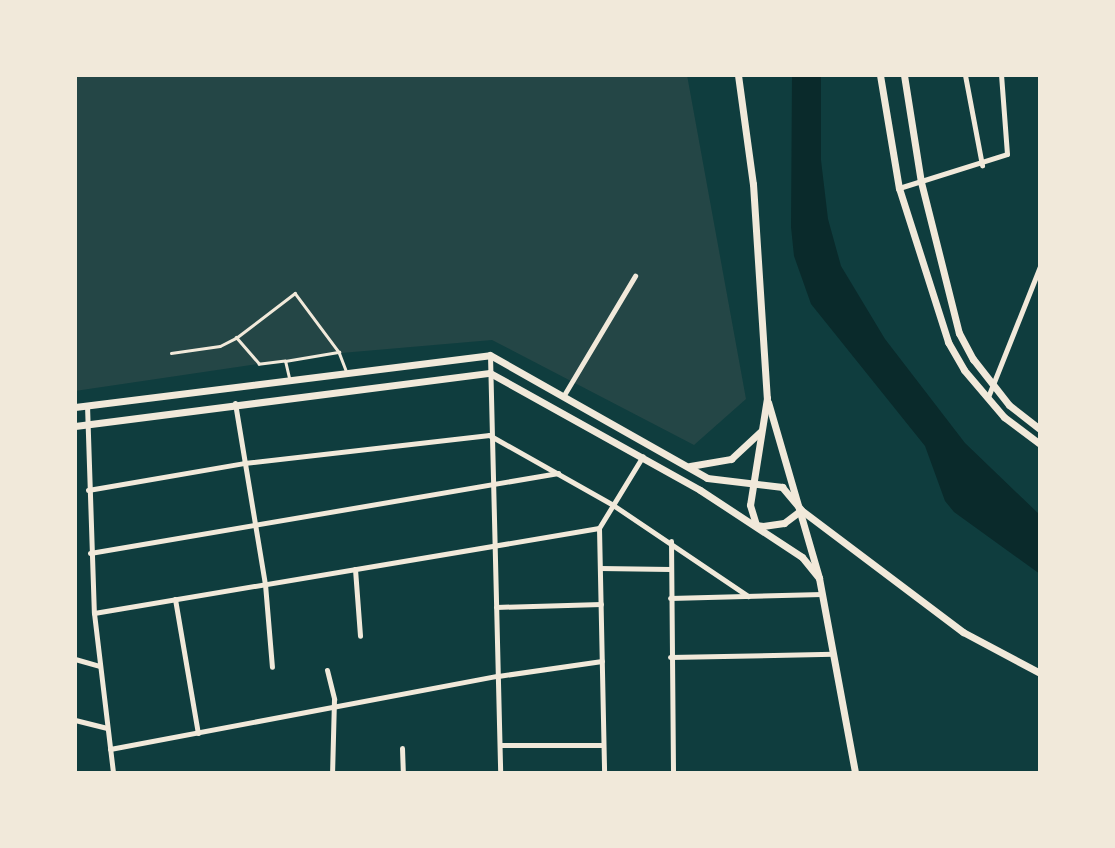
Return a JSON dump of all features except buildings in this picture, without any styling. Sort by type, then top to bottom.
[{"type":"street","points":[[738,75],[753,184],[767,398],[750,505],[756,525]]},
{"type":"street","points":[[880,75],[899,188],[948,342],[1004,417],[1040,444]]},
{"type":"street","points":[[904,75],[921,182],[949,305],[973,359],[993,384],[1040,429]]},
{"type":"street","points":[[965,75],[982,165]]},
{"type":"street","points":[[899,188],[982,165],[1007,154],[1001,75]]},
{"type":"street","points":[[988,397],[1040,266]]},
{"type":"street","points":[[564,395],[635,276]]},
{"type":"street","points":[[489,355],[489,435],[500,773]]},
{"type":"street","points":[[75,407],[346,370],[489,355],[714,480],[782,487],[801,510],[963,632],[1040,673]]},
{"type":"street","points":[[75,426],[235,403],[490,373],[644,455],[803,557],[819,578]]},
{"type":"street","points":[[767,398],[819,578],[855,773]]},
{"type":"street","points":[[235,403],[265,584],[272,667]]},
{"type":"street","points":[[87,405],[94,613],[113,773]]},
{"type":"street","points":[[685,465],[709,466],[732,459],[750,445],[764,426]]},
{"type":"street","points":[[88,490],[244,463],[489,435],[614,505],[671,541],[748,596]]},
{"type":"street","points":[[604,773],[599,528],[644,455]]},
{"type":"street","points":[[90,553],[558,473]]},
{"type":"street","points":[[756,525],[784,523],[801,510]]},
{"type":"street","points":[[94,613],[599,528]]},
{"type":"street","points":[[671,541],[673,773]]},
{"type":"street","points":[[600,568],[670,569]]},
{"type":"street","points":[[355,569],[360,636]]},
{"type":"street","points":[[670,598],[822,594]]},
{"type":"street","points":[[175,599],[198,733]]},
{"type":"street","points":[[496,607],[601,604]]},
{"type":"street","points":[[670,657],[833,654]]},
{"type":"street","points":[[75,659],[100,666]]},
{"type":"street","points":[[110,749],[498,676],[602,661]]},
{"type":"street","points":[[327,670],[334,707],[332,773]]},
{"type":"street","points":[[75,720],[107,728]]},
{"type":"street","points":[[499,745],[603,745]]},
{"type":"street","points":[[402,748],[403,773]]},
{"type":"lane","points":[[171,353],[220,346],[236,338],[295,293],[339,352],[346,370]]},
{"type":"lane","points":[[236,338],[259,364],[339,352]]},
{"type":"lane","points":[[285,361],[289,378]]},
{"type":"shaded area","points":[[75,75],[687,75],[746,399],[694,445],[492,340],[318,355],[75,391]]},
{"type":"shaded area","points":[[792,75],[821,75],[821,160],[828,219],[841,266],[885,339],[965,443],[1040,515],[1040,574],[954,512],[945,501],[925,446],[811,304],[794,256],[791,227]]}]
